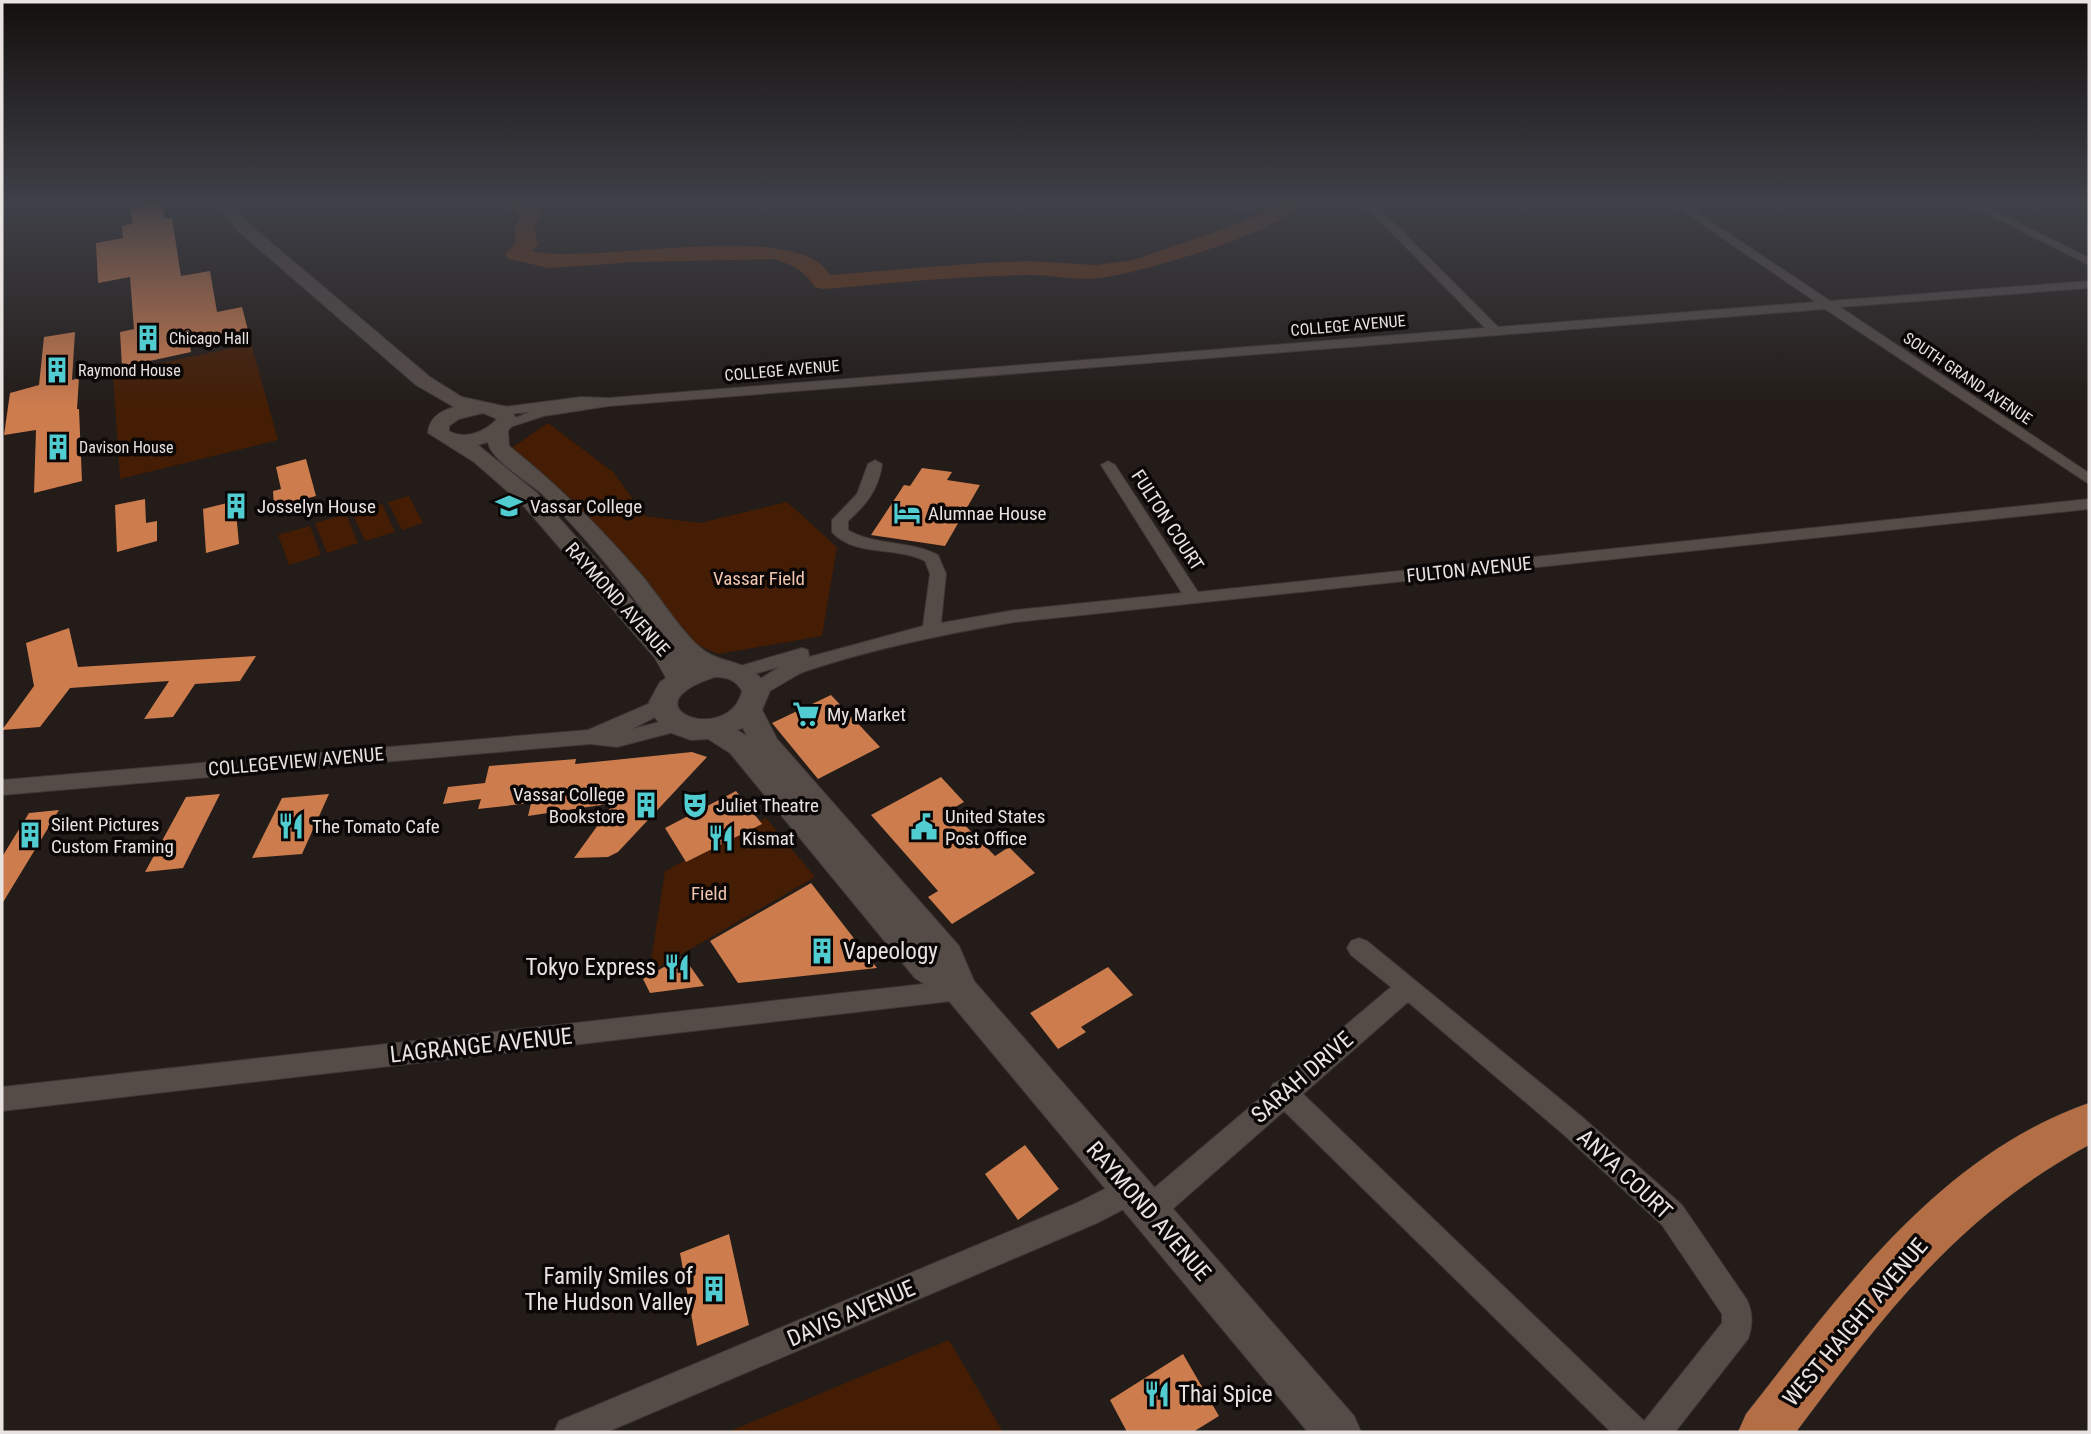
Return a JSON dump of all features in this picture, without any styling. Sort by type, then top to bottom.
[{"type":"highway","name":"WEST HAIGHT AVENUE","points":[[1764,1432],[1870,1297],[1927,1234],[1987,1182],[2089,1123]]},
{"type":"main road","points":[[272,272],[389,374],[440,406],[444,419],[438,433],[456,440],[478,438],[501,422],[475,408],[454,401],[423,381],[296,272]]},
{"type":"main road","points":[[444,419],[475,408]]},
{"type":"main road","name":"RAYMOND AVENUE","points":[[501,422],[499,448],[549,489],[633,581],[688,651],[713,668]]},
{"type":"main road","name":"RAYMOND AVENUE","points":[[456,440],[507,474],[639,627],[673,659],[680,678]]},
{"type":"main road","points":[[713,668],[748,691],[739,718],[714,729],[686,729],[668,715],[667,691],[680,678],[713,668]]},
{"type":"main road","name":"RAYMOND AVENUE","points":[[748,691],[765,745],[947,956],[961,990]]},
{"type":"main road","name":"RAYMOND AVENUE","points":[[714,729],[740,746],[927,968],[961,990],[1338,1432]]},
{"type":"street","points":[[1437,272],[1496,331]]},
{"type":"street","name":"SOUTH GRAND AVENUE","points":[[1779,272],[2089,480]]},
{"type":"street","name":"COLLEGE AVENUE","points":[[501,422],[542,412],[609,402],[2089,284]]},
{"type":"street","points":[[875,464],[870,489],[861,502],[840,520],[840,532],[853,540],[917,550],[932,558],[938,574],[931,630]]},
{"type":"street","name":"FULTON COURT","points":[[1108,465],[1193,597]]},
{"type":"street","name":"FULTON AVENUE","points":[[748,691],[783,672],[851,650],[931,630],[1015,616],[2089,504]]},
{"type":"street","name":"COLLEGEVIEW AVENUE","points":[[2,788],[590,737],[629,723],[668,715]]},
{"type":"street","points":[[1359,948],[1408,987]]},
{"type":"street","name":"SARAH DRIVE","points":[[1140,1200],[1282,1092],[1408,987]]},
{"type":"street","name":"ANYA COURT","points":[[1408,987],[1572,1125],[1672,1215],[1737,1310],[1737,1328],[1655,1432]]},
{"type":"street","name":"LAGRANGE AVENUE","points":[[2,1099],[961,990]]},
{"type":"street","points":[[1282,1092],[1633,1432]]},
{"type":"street","name":"DAVIS AVENUE","points":[[570,1432],[1063,1223],[1140,1200]]},
{"type":"green space","points":[[251,344],[278,440],[120,479],[113,373]]},
{"type":"green space","name":"Vassar Field","points":[[548,423],[613,472],[645,516],[700,523],[787,502],[837,547],[822,636],[718,654],[680,637],[510,449]]},
{"type":"green space","points":[[409,496],[423,523],[402,530],[388,502]]},
{"type":"green space","points":[[382,504],[395,532],[365,541],[352,512]]},
{"type":"green space","points":[[346,514],[358,543],[327,553],[315,523]]},
{"type":"green space","points":[[310,526],[321,555],[289,565],[278,535]]},
{"type":"green space","name":"Field","points":[[766,818],[815,877],[649,973],[665,871]]},
{"type":"green space","points":[[949,1340],[1003,1432],[728,1432]]},
{"type":"building","points":[[97,272],[180,272],[181,276],[210,272],[217,312],[242,307],[249,334],[190,347],[191,352],[122,367],[120,332],[134,329],[130,277],[98,283]]},
{"type":"building","points":[[75,332],[72,380],[79,378],[77,409],[82,481],[34,493],[36,430],[4,435],[10,393],[39,385],[44,337]]},
{"type":"building","points":[[306,459],[316,496],[274,507],[273,491],[281,489],[276,467]]},
{"type":"building","name":"Alumnae House","points":[[922,468],[952,472],[947,480],[980,485],[945,546],[871,535],[904,485],[910,486]]},
{"type":"building","points":[[145,499],[146,523],[157,521],[157,541],[117,552],[115,505]]},
{"type":"building","points":[[235,501],[239,544],[206,553],[203,509]]},
{"type":"building","points":[[69,628],[78,667],[256,656],[240,681],[195,684],[173,717],[144,719],[169,681],[70,688],[40,727],[2,730],[34,686],[26,643]]},
{"type":"building","points":[[831,695],[880,747],[818,779],[772,723]]},
{"type":"building","points":[[692,752],[707,757],[618,852],[608,857],[574,858],[614,803],[528,816],[531,803],[478,809],[481,799],[443,804],[448,787],[485,783],[489,766],[576,759],[575,764]]},
{"type":"building","points":[[941,777],[964,802],[950,810],[995,856],[1009,847],[1035,873],[952,924],[928,897],[938,891],[871,815]]},
{"type":"building","points":[[736,791],[762,824],[686,862],[665,828]]},
{"type":"building","points":[[220,794],[183,868],[145,872],[186,797]]},
{"type":"building","name":"The Tomato Cafe","points":[[329,794],[302,854],[252,858],[282,798]]},
{"type":"building","name":"Silent Pictures Custom Framing","points":[[59,810],[2,904],[2,857],[29,813]]},
{"type":"building","points":[[811,883],[877,968],[738,983],[710,941]]},
{"type":"building","name":"Tokyo Express","points":[[683,956],[704,986],[650,993],[643,979]]},
{"type":"building","points":[[1108,967],[1133,995],[1081,1027],[1086,1032],[1058,1049],[1030,1013]]},
{"type":"building","points":[[1025,1145],[1059,1189],[1018,1220],[985,1174]]},
{"type":"building","name":"Family Smiles of The Hudson Valley","points":[[729,1234],[749,1325],[697,1346],[680,1253]]},
{"type":"building","name":"Thai Spice","points":[[1183,1354],[1219,1416],[1193,1432],[1127,1432],[1110,1400]]},
{"type":"waterway","points":[[818,272],[823,282],[955,272]]},
{"type":"place","name":"Chicago Hall","points":[[148,338]]},
{"type":"place","name":"Raymond House","points":[[57,370]]},
{"type":"place","name":"Davison House","points":[[58,447]]},
{"type":"place","name":"Josselyn House","points":[[236,506]]},
{"type":"place","name":"Vassar College","points":[[509,506]]},
{"type":"place","name":"Alumnae House","points":[[907,513]]},
{"type":"place","name":"My Market","points":[[806,714]]},
{"type":"place","name":"Vassar College Bookstore","points":[[646,805]]},
{"type":"place","name":"Juliet Theatre","points":[[695,805]]},
{"type":"place","name":"The Tomato Cafe","points":[[291,826]]},
{"type":"place","name":"United States Post Office","points":[[924,827]]},
{"type":"place","name":"Silent Pictures Custom Framing","points":[[30,835]]},
{"type":"place","name":"Kismat","points":[[721,838]]},
{"type":"place","name":"Vapeology","points":[[822,951]]},
{"type":"place","name":"Tokyo Express","points":[[677,967]]},
{"type":"place","name":"Family Smiles of The Hudson Valley","points":[[714,1289]]},
{"type":"place","name":"Thai Spice","points":[[1157,1394]]}]
